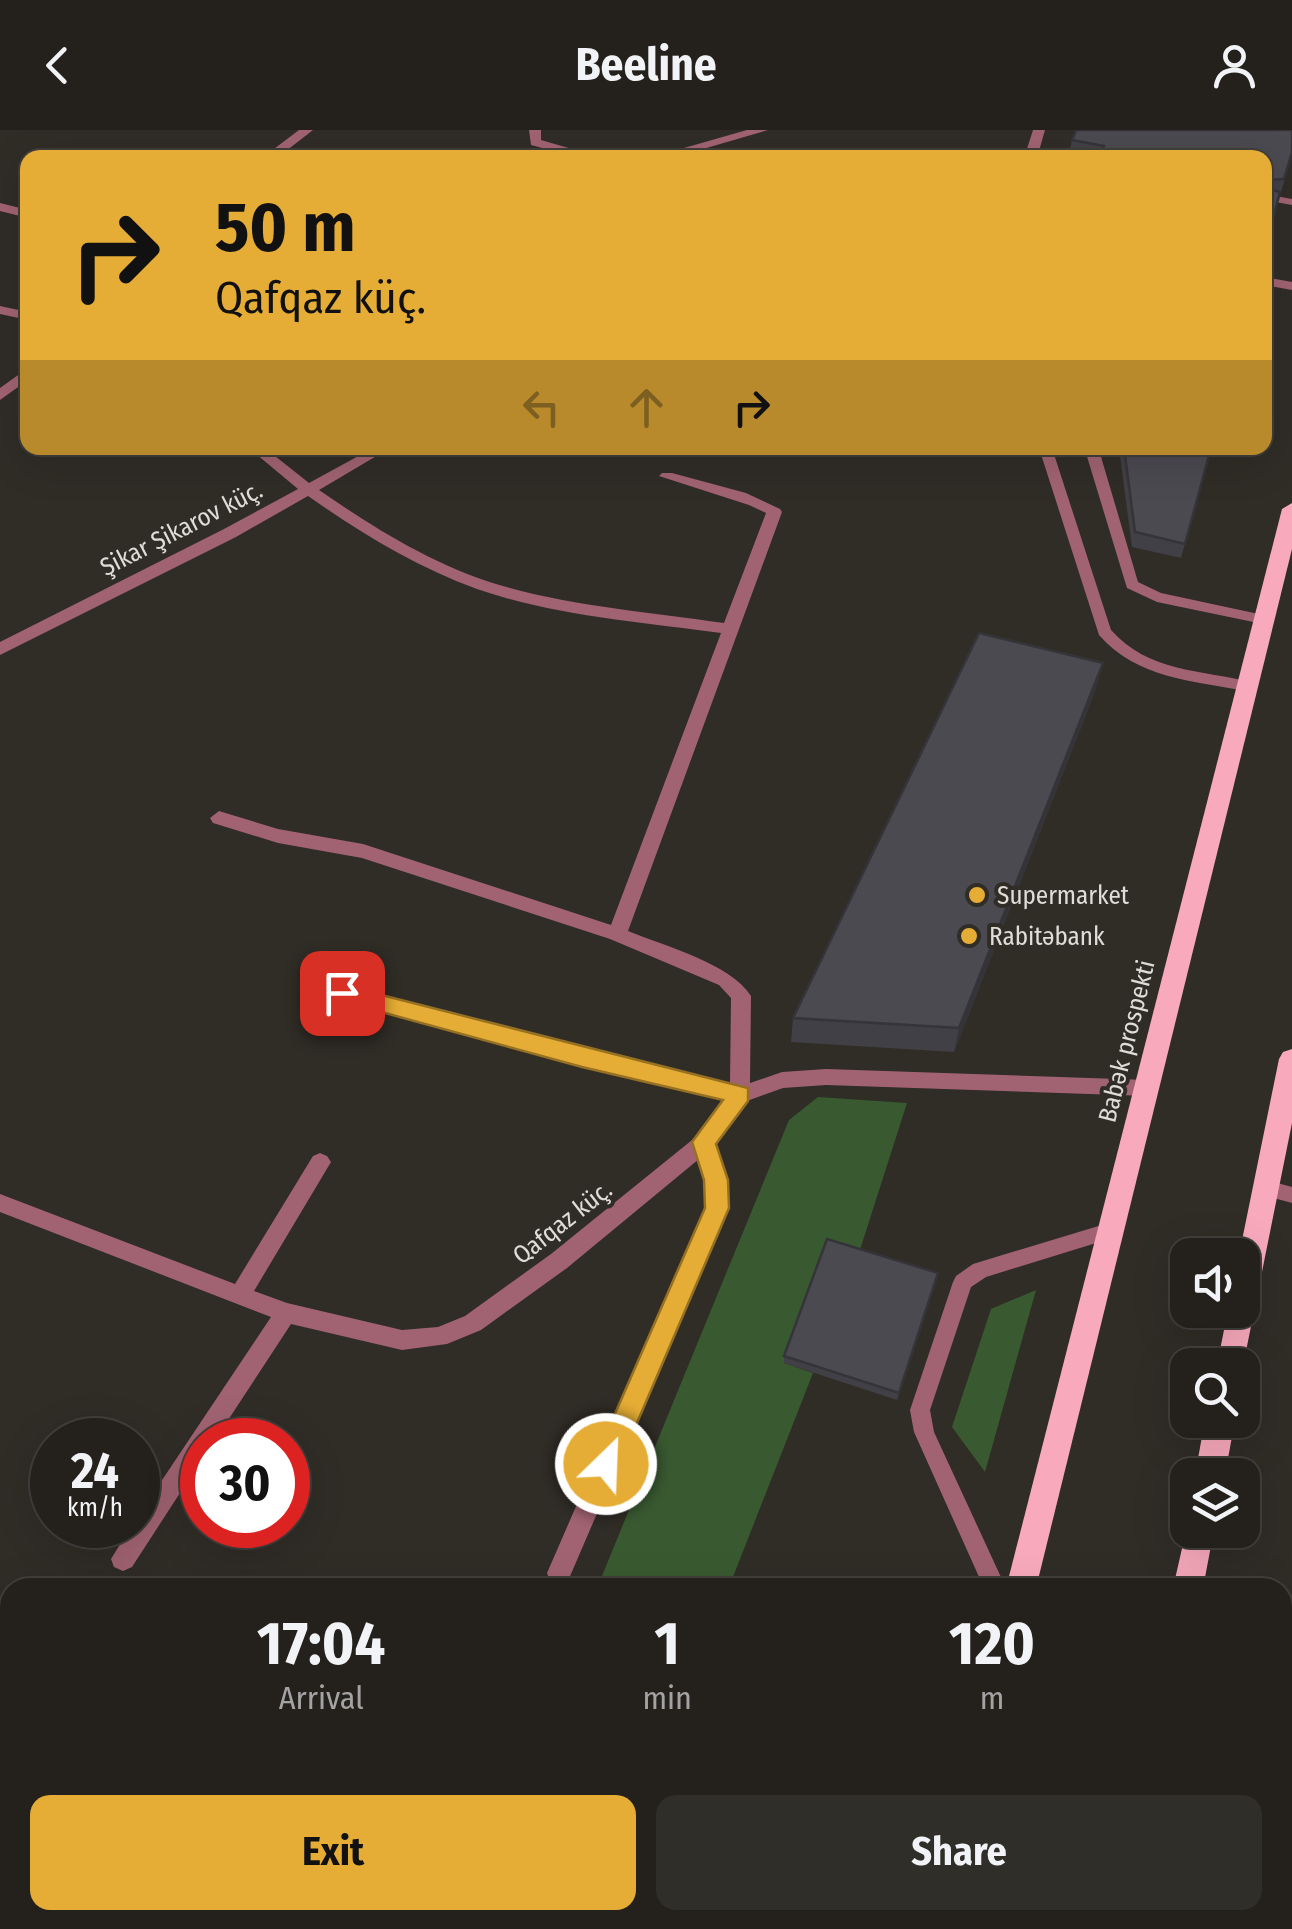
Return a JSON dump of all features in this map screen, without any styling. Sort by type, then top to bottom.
[{"type":"main road","name":"Babək prospekti","points":[[1024,1578],[1115,1229],[1292,509]]},
{"type":"main road","points":[[1260,1251],[1279,1191],[1292,1059]]},
{"type":"main road","points":[[1190,1578],[1196,1548]]},
{"type":"street","points":[[279,150],[307,130]]},
{"type":"street","points":[[535,130],[535,142],[566,150]]},
{"type":"street","points":[[686,150],[762,130]]},
{"type":"street","points":[[0,396],[20,379]]},
{"type":"street","points":[[264,455],[307,491],[483,585],[527,598],[729,629]]},
{"type":"street","name":"Şikar Şikarov küç.","points":[[0,649],[371,455]]},
{"type":"street","points":[[617,934],[774,512],[765,502],[706,490],[667,476]]},
{"type":"street","points":[[220,818],[278,836],[363,852],[617,934],[726,980],[741,996],[740,1094]]},
{"type":"street","points":[[342,993],[582,1058],[740,1094],[782,1080],[826,1077],[1148,1088]]},
{"type":"street","name":"Qafqaz küç.","points":[[0,1203],[286,1313],[402,1340],[440,1337],[473,1322],[559,1261],[704,1142],[740,1094]]},
{"type":"street","points":[[559,1573],[717,1208],[716,1180],[704,1142]]},
{"type":"street","points":[[240,1295],[320,1162]]},
{"type":"street","points":[[123,1559],[286,1313]]},
{"type":"lane","points":[[1047,455],[1104,632],[1116,648],[1139,662],[1246,686]]},
{"type":"lane","points":[[1093,455],[1132,586],[1157,597],[1264,618]]},
{"type":"lane","points":[[990,1578],[924,1432],[920,1410],[963,1282],[980,1270],[1115,1229]]},
{"type":"green space","points":[[818,1097],[907,1103],[858,1256],[784,1363],[813,1373],[733,1578],[601,1578],[789,1120]]},
{"type":"green space","points":[[1036,1290],[985,1472],[952,1427],[991,1309]]},
{"type":"building","points":[[1076,130],[1292,130],[1292,152],[1284,179],[1272,180],[1272,150],[1102,150],[1104,146],[1072,140]]},
{"type":"building","points":[[1272,190],[1280,192],[1272,222]]},
{"type":"building","points":[[1125,455],[1209,455],[1185,544],[1135,532]]},
{"type":"building","points":[[979,633],[1103,663],[959,1028],[793,1018]]},
{"type":"building","points":[[827,1239],[938,1273],[899,1393],[784,1356]]},
{"type":"place","name":"Supermarket","points":[[977,895]]},
{"type":"place","name":"Rabitəbank","points":[[969,936]]},
{"type":"route","points":[[342,993],[582,1058],[740,1094],[704,1142],[716,1180],[717,1208],[606,1464]]}]
